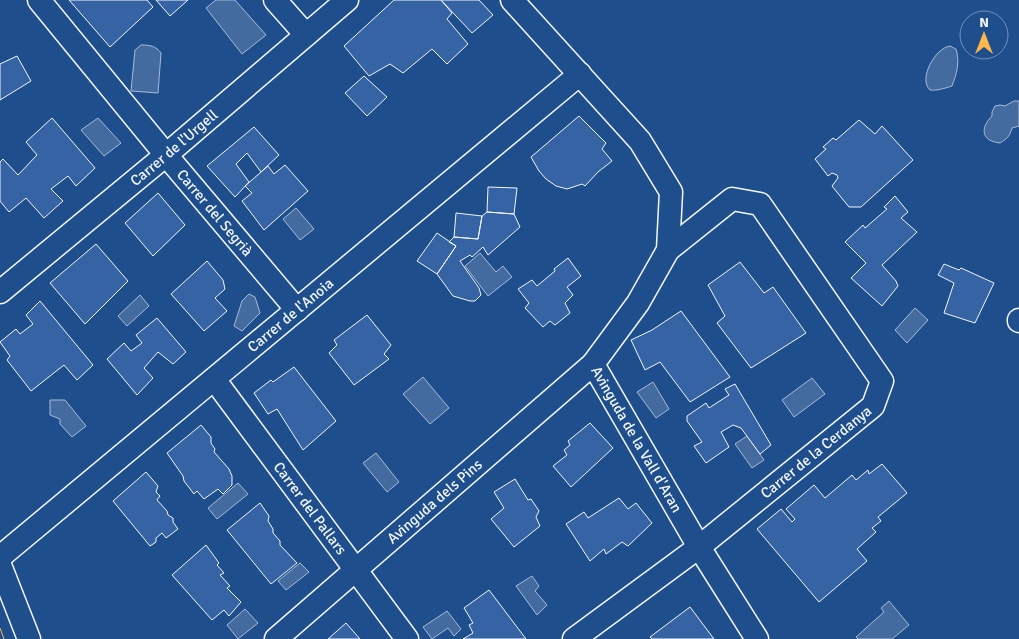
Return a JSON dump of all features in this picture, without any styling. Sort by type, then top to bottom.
[{"type":"street","name":"Carrer del Segrià","points":[[39,0],[166,155],[297,310]]},
{"type":"street","points":[[275,0],[306,35]]},
{"type":"street","name":"Carrer de l'Urgell","points":[[0,292],[166,155],[347,0]]},
{"type":"street","name":"Avinguda de la Vall d'Aran","points":[[512,0],[640,141],[672,192],[668,250],[638,303],[593,364],[699,547],[757,639]]},
{"type":"street","name":"Carrer de l'Anoia","points":[[0,557],[580,74]]},
{"type":"street","name":"Carrer de la Cerdanya","points":[[574,639],[699,547],[873,406],[882,381],[760,204],[732,199],[668,250]]},
{"type":"street","name":"Avinguda dels Pins","points":[[276,639],[593,364]]},
{"type":"street","name":"Carrer del Pallars","points":[[214,379],[407,639]]},
{"type":"street","points":[[0,565],[29,639]]},
{"type":"water","points":[[216,0],[235,0],[266,35],[242,54],[206,8]]},
{"type":"water","points":[[141,45],[152,46],[161,53],[158,93],[131,91],[135,50]]},
{"type":"water","points":[[950,46],[956,49],[958,58],[957,72],[952,86],[930,90],[926,79],[930,65],[939,52]]},
{"type":"water","points":[[1014,101],[1019,101],[1019,126],[1012,128],[1008,137],[1000,143],[989,140],[984,133],[984,129],[992,116],[995,106],[1005,106]]},
{"type":"water","points":[[98,118],[121,143],[104,156],[81,130]]},
{"type":"water","points":[[296,208],[314,229],[300,240],[283,219]]},
{"type":"water","points":[[480,253],[496,272],[503,266],[512,277],[488,296],[465,266]]},
{"type":"water","points":[[249,294],[255,297],[260,313],[242,331],[234,326],[242,301]]},
{"type":"water","points":[[140,295],[149,306],[127,326],[118,316]]},
{"type":"water","points":[[915,308],[928,320],[907,343],[895,330]]},
{"type":"water","points":[[423,377],[449,408],[430,424],[403,394]]},
{"type":"water","points":[[812,378],[825,394],[794,417],[782,400]]},
{"type":"water","points":[[653,382],[669,409],[656,418],[637,392]]},
{"type":"water","points":[[50,400],[65,400],[86,426],[72,437],[60,424],[60,419],[50,415]]},
{"type":"water","points":[[747,436],[764,460],[752,468],[735,444]]},
{"type":"water","points":[[376,453],[399,482],[387,492],[363,463]]},
{"type":"water","points":[[238,483],[248,494],[217,519],[208,508]]},
{"type":"water","points":[[300,563],[309,572],[286,590],[278,581]]},
{"type":"water","points":[[532,576],[539,586],[535,591],[547,605],[537,615],[516,586]]},
{"type":"water","points":[[889,601],[909,625],[892,639],[858,639],[856,637],[884,612],[881,608]]},
{"type":"water","points":[[245,609],[258,623],[238,639],[227,625]]},
{"type":"water","points":[[447,611],[461,629],[454,636],[448,628],[432,639],[423,627]]},
{"type":"building","points":[[69,0],[147,0],[153,7],[110,47]]},
{"type":"building","points":[[156,0],[188,0],[170,16]]},
{"type":"building","points":[[394,0],[441,0],[452,13],[447,19],[468,44],[447,64],[432,49],[403,73],[390,64],[369,76],[344,46]]},
{"type":"building","points":[[441,0],[479,0],[493,15],[472,33]]},
{"type":"building","points":[[17,56],[31,81],[0,100],[0,64]]},
{"type":"building","points":[[364,76],[387,97],[367,116],[345,93]]},
{"type":"building","points":[[579,116],[606,143],[602,149],[612,161],[585,186],[582,184],[567,189],[556,186],[546,179],[531,157]]},
{"type":"building","points":[[52,118],[95,168],[76,186],[68,176],[51,189],[63,201],[44,218],[26,198],[9,212],[0,201],[0,162],[3,159],[18,175],[37,155],[26,142]]},
{"type":"building","points":[[859,120],[875,134],[882,126],[913,160],[861,207],[849,207],[832,186],[838,178],[837,175],[832,173],[828,176],[815,159],[826,149],[823,147],[833,138],[836,140]]},
{"type":"building","points":[[254,127],[279,155],[261,172],[247,153],[236,164],[249,182],[235,197],[207,166]]},
{"type":"building","points":[[285,165],[308,191],[264,230],[242,201],[252,193],[245,186],[268,166],[274,174]]},
{"type":"building","points":[[488,187],[517,188],[514,214],[487,212]]},
{"type":"building","points":[[158,193],[185,225],[153,256],[125,223]]},
{"type":"building","points":[[895,196],[908,212],[901,218],[917,232],[882,265],[898,286],[882,306],[851,278],[866,263],[845,242],[863,225],[865,228],[887,209],[884,207]]},
{"type":"building","points":[[487,212],[514,214],[520,227],[488,255],[483,247],[472,257],[470,255],[460,261],[479,288],[481,295],[475,301],[453,296],[437,274],[456,246],[449,242],[454,237],[478,239],[482,216]]},
{"type":"building","points":[[456,213],[482,216],[478,239],[454,237]]},
{"type":"building","points":[[437,233],[456,246],[437,274],[417,261]]},
{"type":"building","points":[[96,244],[128,281],[85,324],[50,283]]},
{"type":"building","points":[[568,258],[581,276],[567,287],[573,295],[565,303],[570,313],[555,325],[550,321],[543,327],[525,308],[529,303],[518,289],[532,280],[537,286]]},
{"type":"building","points":[[207,261],[223,280],[225,289],[215,298],[227,311],[204,331],[171,294]]},
{"type":"building","points":[[740,262],[764,293],[773,287],[806,333],[751,368],[717,323],[725,316],[708,285]]},
{"type":"building","points":[[944,264],[959,270],[961,268],[994,283],[975,323],[944,313],[954,283],[938,275]]},
{"type":"building","points":[[40,301],[93,365],[77,380],[64,365],[31,391],[7,360],[10,356],[0,342],[16,329],[20,334],[33,324],[26,315]]},
{"type":"building","points":[[681,311],[730,377],[690,402],[660,362],[645,370],[631,340],[652,330]]},
{"type":"building","points":[[367,315],[391,345],[384,354],[389,359],[354,385],[329,353],[337,345],[334,340]]},
{"type":"building","points":[[157,318],[186,352],[173,364],[158,352],[144,368],[153,378],[137,395],[107,359],[124,343],[131,351],[142,343],[136,335]]},
{"type":"building","points":[[294,367],[336,421],[303,450],[277,409],[268,414],[254,393],[271,380],[273,382]]},
{"type":"building","points":[[735,384],[771,445],[760,454],[741,428],[733,425],[721,432],[729,447],[706,463],[694,446],[702,442],[687,421],[687,416],[706,403],[709,408],[729,395],[725,389]]},
{"type":"building","points":[[590,423],[613,448],[571,487],[553,466],[567,455],[564,450],[570,445],[568,441]]},
{"type":"building","points":[[201,425],[211,437],[211,443],[215,449],[214,452],[229,469],[232,476],[232,485],[223,494],[218,489],[204,499],[197,491],[194,494],[167,453]]},
{"type":"building","points":[[882,464],[907,493],[878,517],[881,521],[872,528],[876,532],[857,549],[867,561],[819,602],[757,529],[781,509],[792,522],[795,519],[786,509],[814,485],[825,498],[852,475],[856,480],[868,470],[869,474]]},
{"type":"building","points":[[146,472],[158,486],[156,492],[160,496],[157,500],[167,511],[168,515],[173,518],[173,522],[178,529],[166,538],[162,533],[156,538],[156,542],[150,546],[113,501]]},
{"type":"building","points":[[515,479],[528,500],[531,499],[539,511],[536,517],[540,526],[514,547],[491,519],[504,508],[494,492]]},
{"type":"building","points":[[619,498],[628,509],[636,503],[652,523],[628,546],[622,542],[606,554],[604,549],[590,561],[566,524],[584,512],[588,518]]},
{"type":"building","points":[[260,503],[269,516],[268,521],[273,529],[273,533],[280,541],[280,545],[297,563],[271,584],[227,530]]},
{"type":"building","points":[[206,545],[219,563],[217,565],[224,573],[220,575],[230,586],[227,588],[241,602],[229,616],[224,610],[212,620],[172,575]]},
{"type":"building","points":[[489,590],[526,639],[463,639],[473,633],[469,625],[473,623],[464,608]]},
{"type":"building","points":[[690,607],[714,639],[652,639],[650,637]]},
{"type":"building","points":[[346,623],[360,639],[328,639]]},
{"type":"power","points":[[0,628],[4,639]]}]
